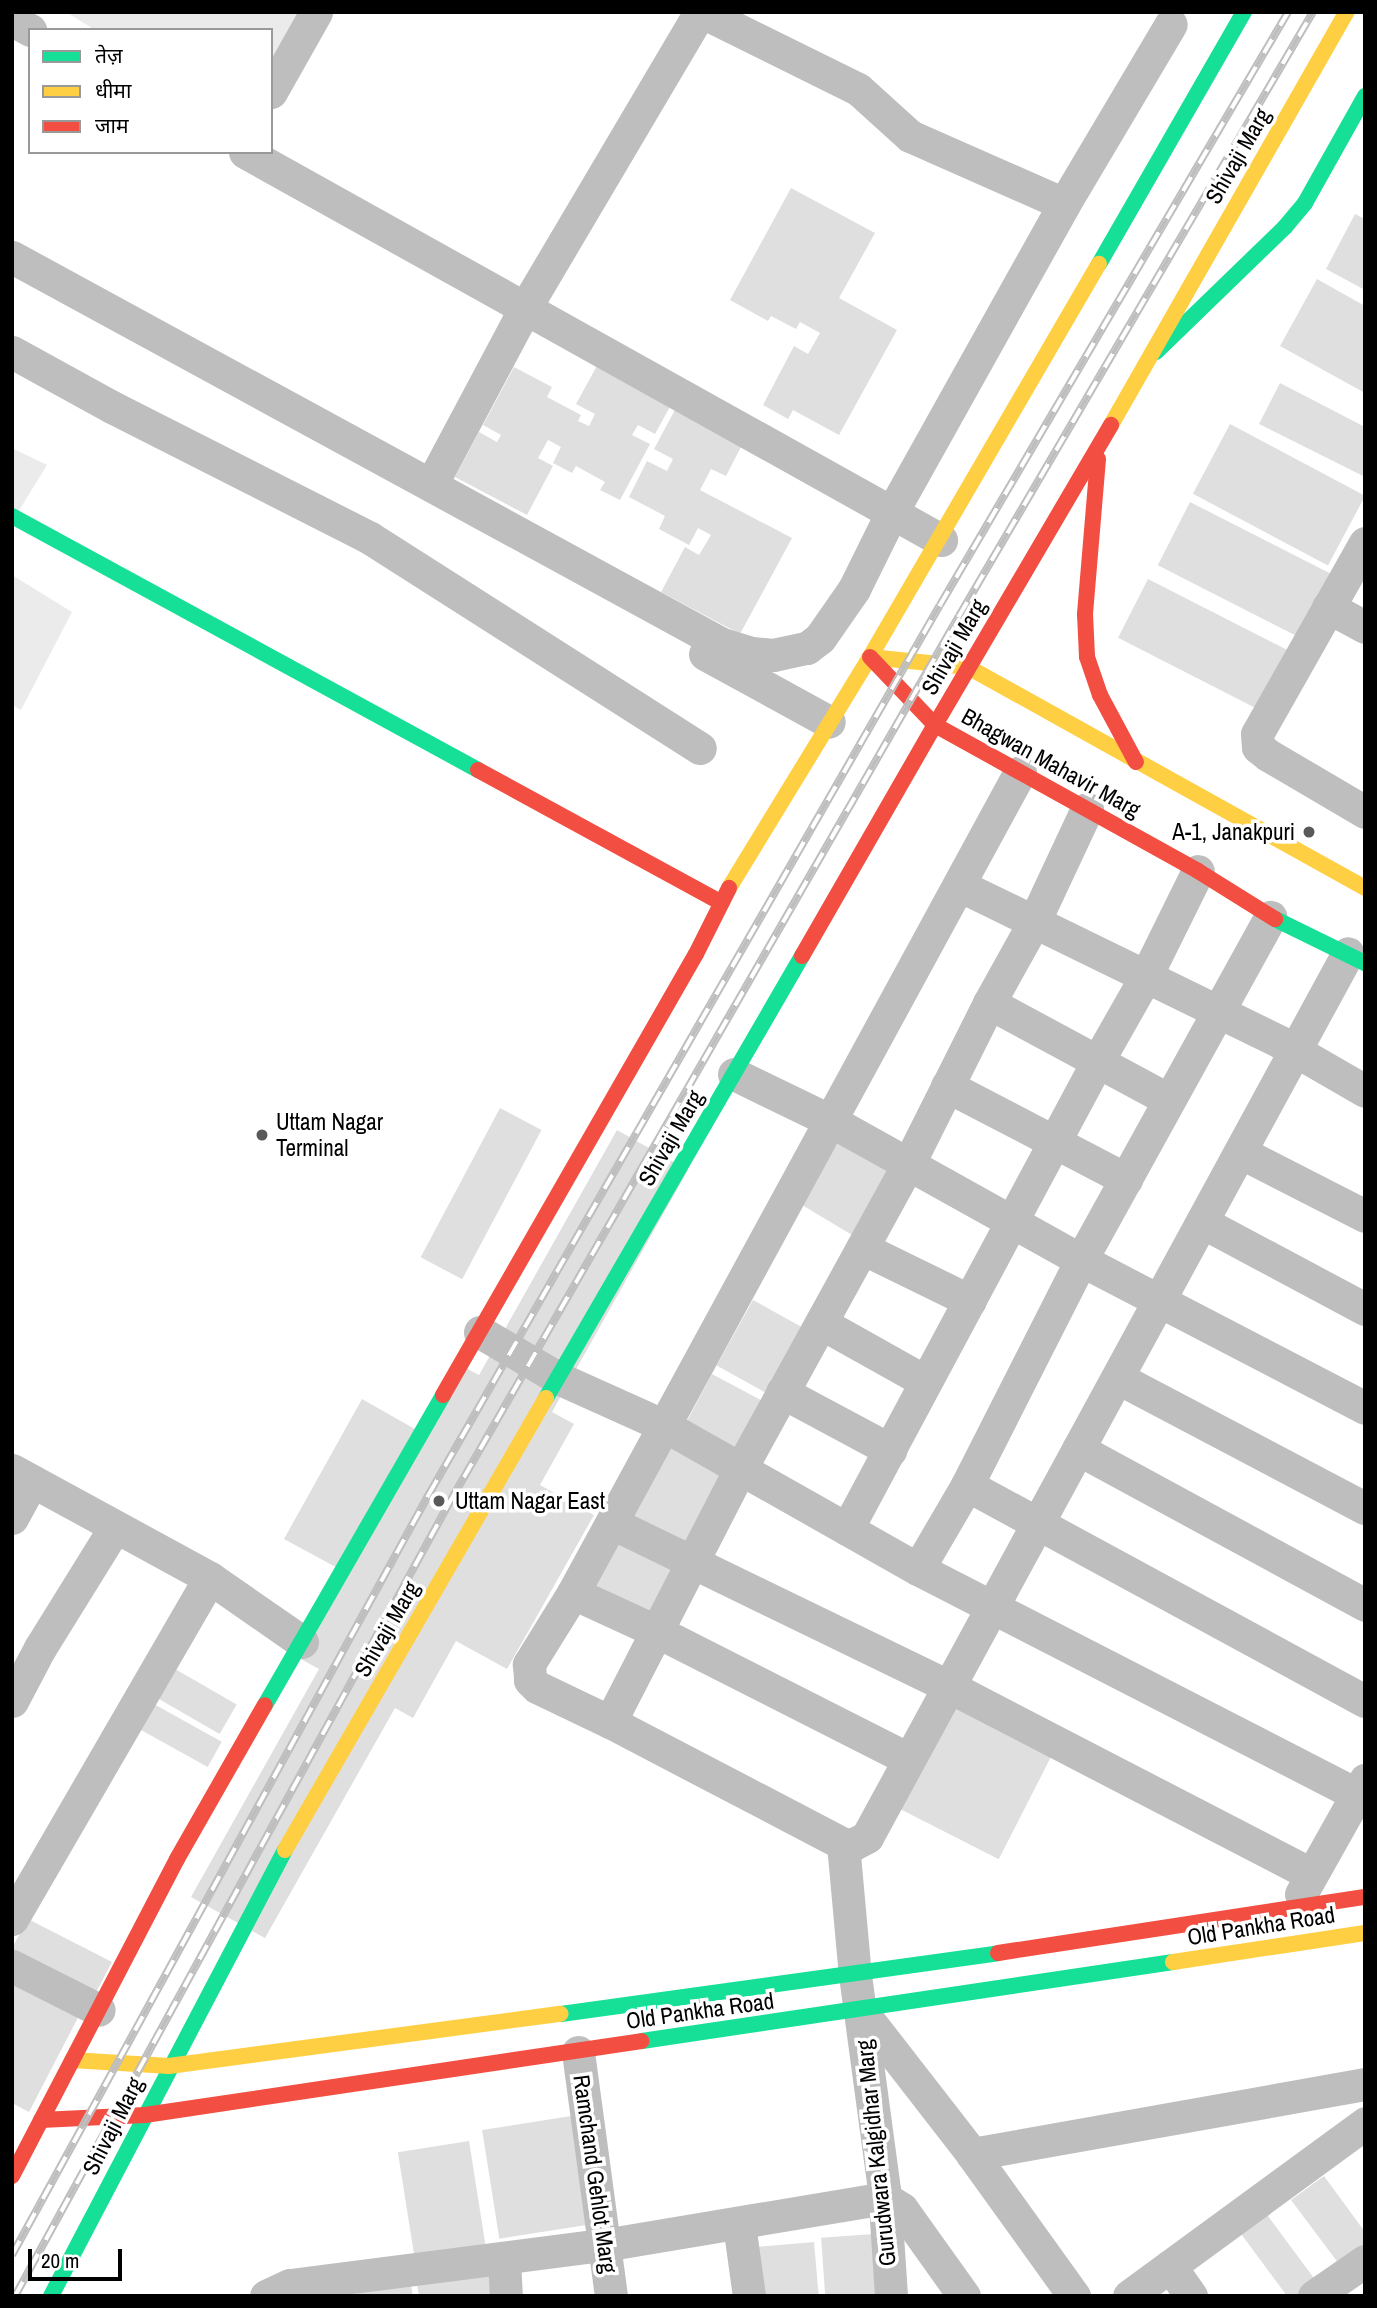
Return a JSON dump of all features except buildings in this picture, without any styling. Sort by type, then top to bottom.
[{"type":"main road","points":[[12,2175],[177,1859],[690,965],[720,902],[941,540],[1244,12]]},
{"type":"main road","name":"Shivaji Marg","points":[[51,2296],[262,1891],[968,667],[1099,446],[1347,12]]},
{"type":"main road","points":[[1143,365],[1285,227],[1321,180],[1365,96]]},
{"type":"main road","points":[[1099,446],[1084,614],[1087,657],[1100,695],[1136,762]]},
{"type":"main road","points":[[12,516],[720,902]]},
{"type":"main road","points":[[870,657],[968,667]]},
{"type":"main road","name":"Bhagwan Mahavir Marg","points":[[870,657],[935,725],[1198,871],[1270,917],[1356,958]]},
{"type":"main road","name":"Bhagwan Mahavir Marg","points":[[968,667],[1365,888]]},
{"type":"main road","name":"Old Pankha Road","points":[[72,2060],[169,2066],[855,1975],[1365,1897]]},
{"type":"main road","name":"Old Pankha Road","points":[[41,2120],[145,2115],[1365,1933]]},
{"type":"street","points":[[273,88],[316,12]]},
{"type":"street","points":[[431,485],[525,308],[701,12],[858,89],[910,136],[1064,204]]},
{"type":"street","points":[[12,257],[722,644],[751,653],[773,655],[807,648],[820,638],[854,589],[892,512],[1166,16]]},
{"type":"street","points":[[12,20],[28,29]]},
{"type":"street","points":[[249,154],[941,540]]},
{"type":"street","points":[[12,277],[829,722]]},
{"type":"street","points":[[1365,543],[1256,734],[1258,747],[1365,812]]},
{"type":"street","points":[[1328,607],[1365,627]]},
{"type":"street","points":[[1020,772],[665,1426],[573,1593],[529,1664],[528,1672],[537,1687],[610,1722],[843,1844],[852,1845],[867,1837],[990,1606],[1118,1378],[1240,1152],[1356,958]]},
{"type":"street","points":[[610,1722],[782,1392],[909,1163],[989,1003],[1034,922],[1087,809]]},
{"type":"street","points":[[847,1529],[1096,1063],[1146,976],[1198,871]]},
{"type":"street","points":[[918,1569],[967,1485],[1082,1260],[1270,917]]},
{"type":"street","points":[[989,1003],[1169,1100]]},
{"type":"street","points":[[734,1074],[831,1121],[1082,1260],[1365,1408]]},
{"type":"street","points":[[947,1086],[1126,1179]]},
{"type":"street","points":[[1240,1152],[1365,1216]]},
{"type":"street","points":[[1202,1222],[1365,1309]]},
{"type":"street","points":[[862,1248],[970,1301]]},
{"type":"street","points":[[821,1323],[926,1382]]},
{"type":"street","points":[[480,1332],[558,1378],[665,1426],[918,1569],[1361,1787],[1310,1874],[1295,1908]]},
{"type":"street","points":[[1118,1378],[1365,1508]]},
{"type":"street","points":[[782,1392],[890,1450]]},
{"type":"street","points":[[1078,1449],[1365,1605]]},
{"type":"street","points":[[12,1518],[22,1476],[210,1578],[302,1642]]},
{"type":"street","points":[[967,1485],[1365,1701]]},
{"type":"street","points":[[612,1522],[691,1564],[948,1686],[1310,1874]]},
{"type":"street","points":[[12,1701],[40,1648],[115,1527]]},
{"type":"street","points":[[12,1919],[210,1578]]},
{"type":"street","points":[[573,1593],[656,1631],[908,1759]]},
{"type":"street","name":"Gurudwara Kalgidhar Marg","points":[[843,1844],[855,1975],[885,2198],[891,2296]]},
{"type":"street","points":[[12,1966],[99,2010]]},
{"type":"street","points":[[860,2010],[972,2154],[1074,2296]]},
{"type":"street","name":"Ramchand Gehlot Marg","points":[[578,2052],[611,2296]]},
{"type":"street","points":[[972,2154],[1365,2084]]},
{"type":"street","points":[[1129,2296],[1365,2123]]},
{"type":"street","points":[[265,2296],[290,2286],[604,2245],[885,2198],[902,2209],[964,2296]]},
{"type":"street","points":[[739,2224],[749,2296]]},
{"type":"street","points":[[504,2259],[506,2296]]},
{"type":"street","points":[[1314,2296],[1365,2261]]},
{"type":"street","points":[[1170,2266],[1191,2296]]},
{"type":"shaded area","points":[[66,12],[317,12],[273,85],[273,28],[92,28]]},
{"type":"shaded area","points":[[12,448],[47,465],[12,522]]},
{"type":"shaded area","points":[[12,575],[72,612],[21,710],[12,705]]},
{"type":"waterway","points":[[12,352],[112,407],[370,538],[700,748]]},
{"type":"waterway","points":[[973,892],[1282,1043],[1365,1091]]},
{"type":"railway","points":[[12,2255],[429,1494],[940,605],[1288,12]]},
{"type":"railway","points":[[15,2296],[448,1505],[959,616],[1313,12]]},
{"type":"traffic: fast","points":[[1099,264],[1244,12]]},
{"type":"traffic: fast","points":[[1156,352],[1285,227],[1305,203],[1365,96]]},
{"type":"traffic: fast","points":[[12,516],[478,770]]},
{"type":"traffic: fast","points":[[1275,919],[1365,963]]},
{"type":"traffic: fast","points":[[546,1398],[802,956]]},
{"type":"traffic: fast","points":[[265,1705],[443,1395]]},
{"type":"traffic: fast","points":[[51,2296],[285,1850]]},
{"type":"traffic: fast","points":[[561,2014],[998,1953]]},
{"type":"traffic: fast","points":[[642,2041],[1173,1962]]},
{"type":"traffic: slow","points":[[1111,425],[1347,12]]},
{"type":"traffic: slow","points":[[870,657],[1099,264]]},
{"type":"traffic: slow","points":[[729,888],[870,657]]},
{"type":"traffic: slow","points":[[870,657],[968,667],[1365,888]]},
{"type":"traffic: slow","points":[[285,1850],[546,1398]]},
{"type":"traffic: slow","points":[[1173,1962],[1365,1933]]},
{"type":"traffic: slow","points":[[72,2060],[169,2066],[561,2014]]},
{"type":"traffic: jam","points":[[935,725],[1111,425]]},
{"type":"traffic: jam","points":[[1098,459],[1085,614],[1087,657],[1100,695],[1136,762]]},
{"type":"traffic: jam","points":[[870,657],[935,725],[1198,871],[1275,919]]},
{"type":"traffic: jam","points":[[802,956],[935,725]]},
{"type":"traffic: jam","points":[[478,770],[720,902]]},
{"type":"traffic: jam","points":[[443,1395],[696,954],[729,888]]},
{"type":"traffic: jam","points":[[12,2176],[177,1859],[265,1705]]},
{"type":"traffic: jam","points":[[998,1953],[1365,1897]]},
{"type":"traffic: jam","points":[[41,2120],[145,2115],[642,2041]]},
{"type":"place","name":"A-1, Janakpuri","points":[[1309,832]]},
{"type":"place","name":"Uttam Nagar Terminal","points":[[262,1135]]},
{"type":"place","name":"Uttam Nagar East","points":[[439,1501]]}]
